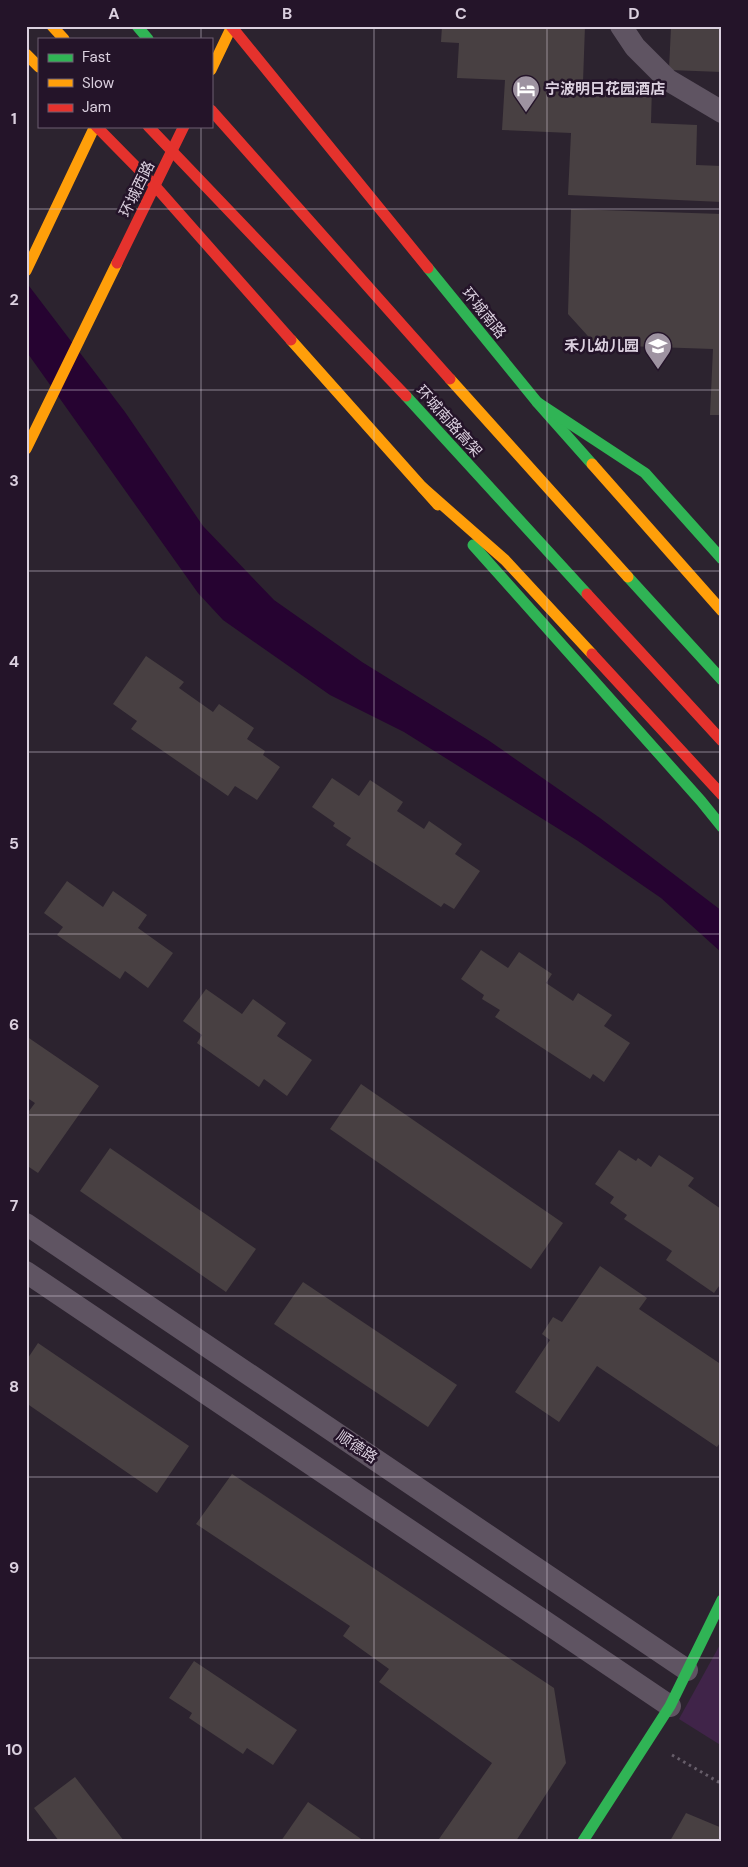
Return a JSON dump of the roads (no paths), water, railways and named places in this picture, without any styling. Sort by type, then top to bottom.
[{"type":"main road","points":[[52,26],[63,38]]},
{"type":"main road","points":[[137,26],[147,38]]},
{"type":"main road","points":[[136,38],[142,26]]},
{"type":"main road","points":[[212,68],[232,26]]},
{"type":"main road","name":"环城南路","points":[[232,26],[537,402],[722,611]]},
{"type":"main road","points":[[26,54],[38,66]]},
{"type":"main road","name":"环城南路高架","points":[[212,111],[532,471],[722,680]]},
{"type":"main road","points":[[26,271],[94,128]]},
{"type":"main road","points":[[97,128],[155,186],[722,827]]},
{"type":"main road","name":"环城南路高架","points":[[150,128],[368,355],[722,741]]},
{"type":"main road","name":"环城西路","points":[[26,449],[183,128]]},
{"type":"main road","points":[[537,402],[645,473],[722,559]]},
{"type":"main road","points":[[422,487],[505,560],[722,795]]},
{"type":"main road","points":[[583,1841],[670,1706],[722,1600]]},
{"type":"street","points":[[621,26],[635,47],[668,80],[722,112]]},
{"type":"street","name":"顺德路","points":[[26,1224],[688,1670]]},
{"type":"street","points":[[26,1272],[670,1706]]},
{"type":"place","name":"宁波明日花园酒店","points":[[526,113]]},
{"type":"place","name":"禾儿幼儿园","points":[[658,370]]}]
